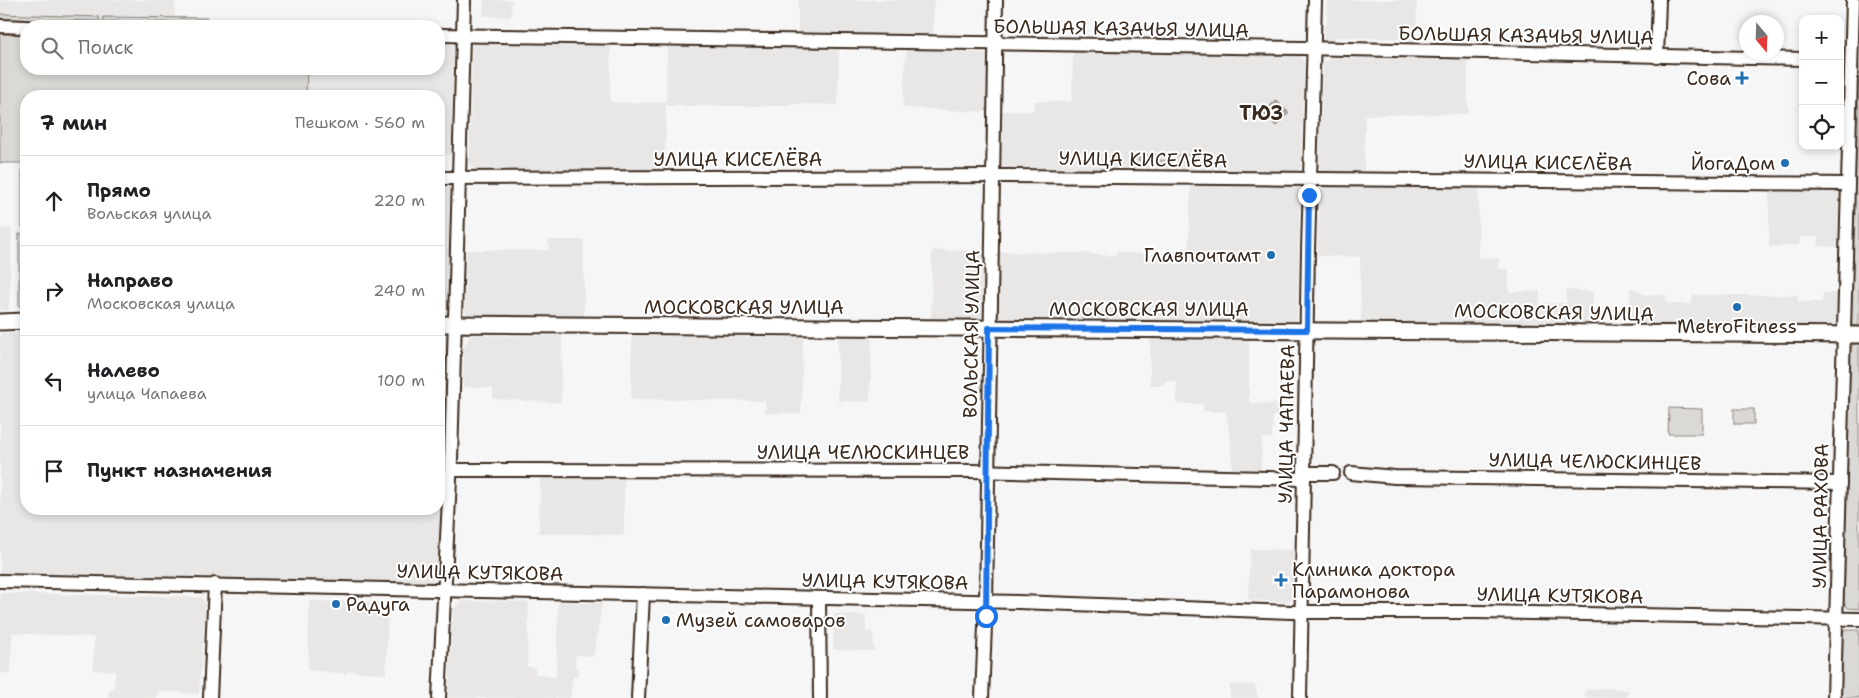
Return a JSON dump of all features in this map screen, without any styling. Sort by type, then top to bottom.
[{"type":"main road","points":[[0,322],[20,321]]},
{"type":"main road","name":"МОСКОВСКАЯ УЛИЦА","points":[[445,324],[1851,335]]},
{"type":"street","points":[[439,698],[451,470],[464,0]]},
{"type":"street","name":"ВОЛЬСКАЯ УЛИЦА","points":[[982,698],[986,602],[989,328],[996,0]]},
{"type":"street","name":"УЛИЦА ЧАПАЕВА","points":[[1300,698],[1315,0]]},
{"type":"street","points":[[1657,57],[1659,0]]},
{"type":"street","points":[[1850,60],[1853,0]]},
{"type":"street","points":[[0,26],[20,27]]},
{"type":"street","name":"БОЛЬШАЯ КАЗАЧЬЯ УЛИЦА","points":[[445,35],[996,45],[1314,48],[1799,59]]},
{"type":"street","name":"УЛИЦА РАХОВА","points":[[1834,698],[1840,483],[1851,335],[1847,184],[1850,60]]},
{"type":"street","name":"УЛИЦА КИСЕЛЁВА","points":[[445,178],[992,177],[1847,184]]},
{"type":"street","name":"УЛИЦА ЧЕЛЮСКИНЦЕВ","points":[[451,470],[987,471],[1305,476],[1333,473]]},
{"type":"street","name":"УЛИЦА ЧЕЛЮСКИНЦЕВ","points":[[1351,473],[1395,477],[1840,483]]},
{"type":"street","name":"УЛИЦА КУТЯКОВА","points":[[0,581],[445,589],[986,602],[1302,612],[1859,619]]},
{"type":"street","points":[[210,698],[215,584]]},
{"type":"street","points":[[638,698],[643,594]]},
{"type":"street","points":[[819,598],[820,698]]},
{"type":"shaded area","points":[[0,0],[175,0],[175,17],[119,16],[119,20],[0,20]]},
{"type":"shaded area","points":[[484,0],[512,0],[511,17],[483,16]]},
{"type":"shaded area","points":[[798,0],[934,0],[933,38],[798,35]]},
{"type":"shaded area","points":[[1327,0],[1417,0],[1416,45],[1410,45],[1410,39],[1337,37],[1332,43],[1324,41],[1324,26],[1327,24]]},
{"type":"shaded area","points":[[0,14],[99,17],[100,20],[50,20],[0,19]]},
{"type":"shaded area","points":[[103,17],[207,18],[207,20],[103,20]]},
{"type":"shaded area","points":[[0,34],[20,35],[20,75],[307,75],[306,90],[20,90],[20,163],[0,163]]},
{"type":"shaded area","points":[[445,43],[452,44],[454,48],[451,155],[445,154],[445,90],[306,90],[307,75],[445,75]]},
{"type":"shaded area","points":[[473,43],[611,44],[610,102],[635,103],[666,102],[667,45],[839,48],[838,105],[666,106],[665,171],[476,170],[469,164],[472,47]]},
{"type":"shaded area","points":[[906,49],[987,53],[989,59],[988,112],[903,108]]},
{"type":"shaded area","points":[[1073,52],[1300,55],[1304,62],[1301,167],[1296,173],[1007,171],[1002,169],[999,166],[1000,111],[1033,111],[1035,101],[1072,102]]},
{"type":"shaded area","points":[[1330,57],[1468,60],[1468,114],[1365,115],[1364,175],[1328,174],[1321,172],[1319,166],[1323,63]]},
{"type":"shaded area","points":[[1859,65],[1859,326],[1850,325],[1856,66]]},
{"type":"shaded area","points":[[1276,100],[1289,113],[1276,126],[1263,113]]},
{"type":"shaded area","points":[[1140,155],[1197,155],[1199,161],[1138,161]]},
{"type":"shaded area","points":[[1191,183],[1298,186],[1300,189],[1297,323],[1004,320],[998,318],[997,252],[1083,253],[1116,256],[1117,252],[1188,257]]},
{"type":"shaded area","points":[[1329,184],[1479,184],[1478,257],[1499,258],[1498,269],[1509,269],[1509,292],[1540,291],[1540,303],[1566,303],[1566,290],[1593,291],[1592,324],[1361,323],[1360,257],[1317,256],[1320,191]]},
{"type":"shaded area","points":[[445,185],[450,189],[447,304],[445,309]]},
{"type":"shaded area","points":[[1769,189],[1834,189],[1839,192],[1840,247],[1818,246],[1818,237],[1800,237],[1799,245],[1769,247]]},
{"type":"shaded area","points":[[0,228],[12,229],[9,310],[0,310]]},
{"type":"shaded area","points":[[19,234],[20,234],[20,306]]},
{"type":"shaded area","points":[[548,240],[584,240],[584,318],[470,317],[466,314],[464,308],[466,250],[549,250]]},
{"type":"shaded area","points":[[932,250],[985,251],[982,319],[978,321],[931,320]]},
{"type":"shaded area","points":[[1630,287],[1646,295],[1666,295],[1667,304],[1692,304],[1692,295],[1798,295],[1798,302],[1822,302],[1823,293],[1839,293],[1838,320],[1835,325],[1629,324]]},
{"type":"shaded area","points":[[0,333],[20,333],[20,515],[441,515],[440,575],[434,582],[0,574]]},
{"type":"shaded area","points":[[471,335],[562,336],[561,403],[493,399],[493,388],[463,387],[464,346]]},
{"type":"shaded area","points":[[632,336],[803,337],[801,414],[765,413],[765,401],[631,399]]},
{"type":"shaded area","points":[[838,337],[872,337],[870,402],[838,401]]},
{"type":"shaded area","points":[[1150,338],[1249,340],[1249,403],[1290,404],[1291,416],[1273,416],[1272,438],[1262,438],[1261,470],[1232,470],[1231,445],[1226,412],[1203,411],[1203,404],[1177,404],[1177,382],[1167,381],[1160,386],[1150,386]]},
{"type":"shaded area","points":[[1854,344],[1859,344],[1859,609],[1848,608],[1842,601],[1850,349]]},
{"type":"shaded area","points":[[1669,408],[1702,409],[1702,434],[1668,434]]},
{"type":"shaded area","points":[[1734,409],[1754,409],[1754,424],[1734,424]]},
{"type":"shaded area","points":[[540,474],[624,476],[624,535],[539,533]]},
{"type":"shaded area","points":[[1250,549],[1296,550],[1295,596],[1292,599],[1287,602],[1248,600]]},
{"type":"shaded area","points":[[0,593],[201,597],[206,603],[199,694],[158,691],[157,698],[108,698],[109,689],[114,689],[115,671],[93,670],[94,638],[88,637],[12,633],[11,674],[0,673]]},
{"type":"shaded area","points":[[309,601],[388,602],[386,674],[347,671],[347,674],[308,670]]},
{"type":"shaded area","points":[[460,601],[529,602],[527,666],[535,668],[535,674],[556,677],[558,602],[602,603],[594,656],[576,655],[575,667],[579,668],[577,677],[573,677],[570,698],[448,698],[453,610]]},
{"type":"shaded area","points":[[834,614],[866,615],[866,632],[873,632],[874,651],[833,650]]},
{"type":"shaded area","points":[[1843,630],[1859,630],[1859,698],[1838,698],[1841,632]]},
{"type":"shaded area","points":[[1230,684],[1255,685],[1258,698],[1230,698]]},
{"type":"shaded area","points":[[1608,688],[1628,690],[1627,698],[1585,698],[1585,690]]},
{"type":"place","name":"Сова","points":[[1742,78]]},
{"type":"place","name":"ЙогаДом","points":[[1785,163]]},
{"type":"place","name":"Главпочтамт","points":[[1271,255]]},
{"type":"place","name":"MetroFitness","points":[[1737,307]]},
{"type":"place","name":"Клиника доктора Парамонова","points":[[1281,580]]},
{"type":"place","name":"Радуга","points":[[336,604]]},
{"type":"place","name":"Музей самоваров","points":[[666,620]]},
{"type":"district","name":"ТЮЗ","points":[[1261,113]]},
{"type":"route","points":[[986,616],[989,328],[1307,330],[1309,195]]}]
